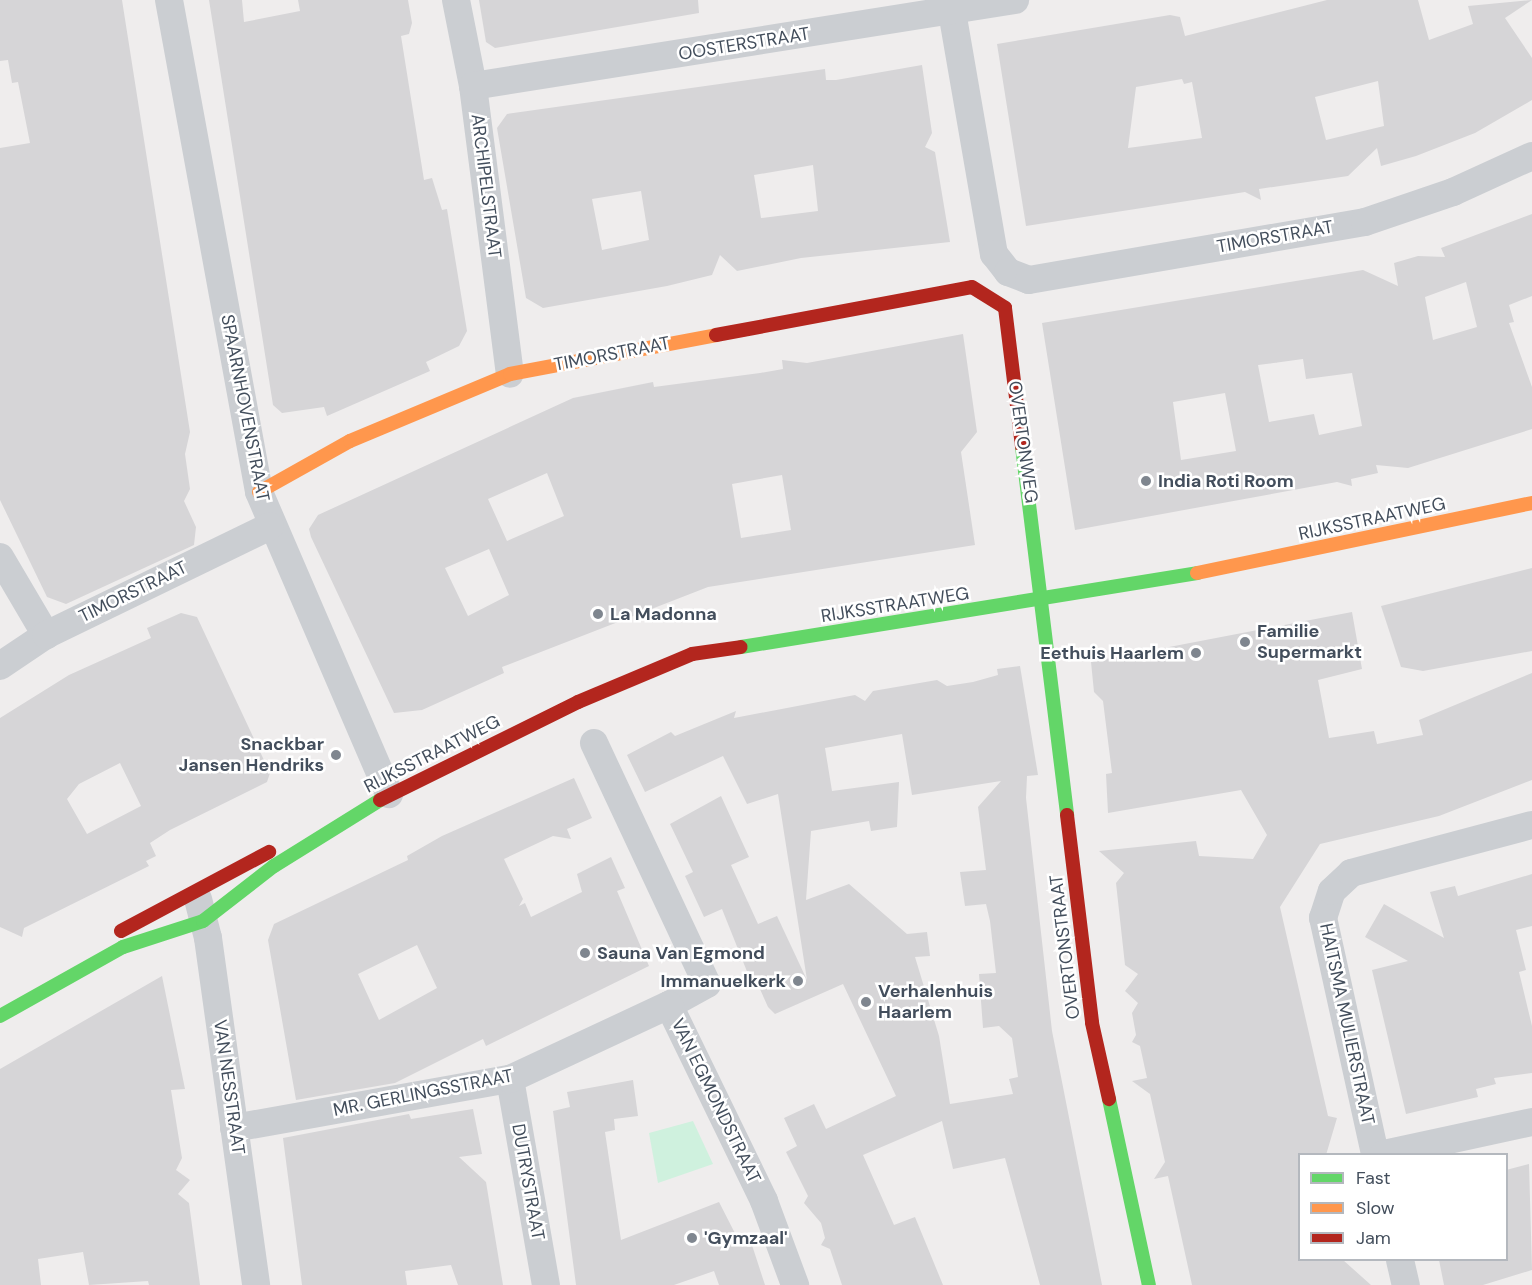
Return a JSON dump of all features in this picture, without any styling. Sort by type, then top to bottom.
[{"type":"main road","name":"TIMORSTRAAT","points":[[259,492],[350,441],[510,374],[972,287],[986,293]]},
{"type":"main road","name":"OVERTONWEG","points":[[986,293],[1005,308],[1042,600]]},
{"type":"main road","name":"RIJKSSTRAATWEG","points":[[1476,514],[1532,489]]},
{"type":"main road","name":"RIJKSSTRAATWEG","points":[[0,1016],[123,947],[203,921],[274,866],[330,836],[350,818],[389,794],[578,702],[692,654],[1042,600],[1330,548],[1532,503]]},
{"type":"main road","name":"OVERTONSTRAAT","points":[[1042,600],[1092,1023],[1149,1285]]},
{"type":"main road","name":"RIJKSSTRAATWEG","points":[[0,999],[196,891],[324,824],[350,818]]},
{"type":"street","name":"SPAARNHOVENSTRAAT","points":[[170,0],[259,492],[270,526],[389,794]]},
{"type":"street","name":"ARCHIPELSTRAAT","points":[[456,0],[473,86],[510,374]]},
{"type":"street","name":"OOSTERSTRAAT","points":[[473,86],[950,6],[1015,0]]},
{"type":"street","name":"TIMORSTRAAT","points":[[950,6],[994,254],[1008,272],[1029,280],[1365,222],[1453,192],[1532,156]]},
{"type":"street","name":"TIMORSTRAAT","points":[[0,666],[46,634],[270,526]]},
{"type":"street","points":[[0,557],[46,634]]},
{"type":"street","name":"VAN EGMONDSTRAAT","points":[[594,742],[707,984],[669,1005],[764,1201],[795,1285]]},
{"type":"street","name":"HAITSMA MULIERSTRAAT","points":[[1375,1153],[1323,918],[1332,891],[1351,873],[1532,825]]},
{"type":"street","name":"VAN NESSTRAAT","points":[[196,891],[203,921],[256,1285]]},
{"type":"street","name":"MR. GERLINGSSTRAAT","points":[[234,1128],[510,1079],[669,1005]]},
{"type":"street","name":"DUTRYSTRAAT","points":[[510,1079],[546,1285]]},
{"type":"street","points":[[1393,1153],[1532,1122]]},
{"type":"street","points":[[1400,1261],[1407,1285]]},
{"type":"green space","points":[[693,1121],[713,1164],[658,1183],[649,1133]]},
{"type":"building","points":[[0,0],[122,0],[190,432],[185,454],[190,489],[184,501],[196,527],[194,545],[66,604],[47,597],[0,500],[0,148],[30,143],[18,82],[12,83],[8,60],[0,61]]},
{"type":"building","points":[[209,0],[242,0],[244,22],[300,11],[298,0],[408,0],[412,23],[409,34],[401,36],[424,180],[432,178],[442,210],[447,209],[467,331],[459,346],[426,362],[430,371],[327,416],[324,407],[282,413],[273,405]]},
{"type":"building","points":[[479,0],[698,0],[699,13],[495,48],[486,42]]},
{"type":"building","points":[[1327,0],[1418,0],[1429,40],[1473,24],[1468,6],[1532,0],[1505,18],[1532,58],[1532,100],[1475,133],[1416,156],[1381,166],[1377,148],[1348,176],[1259,189],[1261,200],[1245,192],[1026,226],[997,44],[1170,15],[1180,17],[1185,36]],"holes":[[[1182,79],[1184,84],[1192,82],[1202,138],[1128,148],[1136,87]],[[1378,81],[1384,126],[1326,140],[1315,97]]]},
{"type":"building","points":[[922,65],[932,133],[925,147],[935,152],[950,242],[801,258],[737,271],[720,255],[712,275],[667,286],[543,308],[526,298],[497,128],[507,114],[825,69],[826,80]],"holes":[[[813,165],[818,211],[761,218],[754,175]],[[641,191],[649,240],[602,250],[592,199]]]},
{"type":"building","points":[[1532,214],[1532,296],[1509,305],[1514,322],[1509,323],[1532,387],[1532,429],[1408,468],[1376,465],[1378,473],[1351,479],[1352,486],[1337,482],[1075,530],[1042,323],[1363,270],[1398,286],[1394,263],[1418,256],[1445,257],[1441,248]],"holes":[[[1466,282],[1477,327],[1433,340],[1425,297]],[[1303,359],[1306,379],[1352,373],[1362,426],[1319,435],[1314,414],[1269,422],[1258,365]],[[1225,393],[1236,451],[1181,460],[1173,402]]]},
{"type":"building","points":[[963,334],[977,432],[961,452],[975,545],[708,587],[502,667],[504,673],[422,710],[394,713],[311,537],[309,529],[318,515],[573,398],[653,382],[654,387],[783,369],[782,360],[807,363]],"holes":[[[547,473],[564,516],[507,541],[488,499]],[[782,475],[791,530],[741,538],[732,484]],[[489,549],[509,595],[468,616],[445,568]]]},
{"type":"building","points":[[1532,568],[1532,651],[1423,671],[1401,667],[1381,606]]},
{"type":"building","points":[[1352,612],[1362,669],[1318,680],[1329,738],[1374,731],[1377,744],[1423,735],[1419,720],[1532,673],[1532,780],[1439,816],[1320,844],[1280,907],[1328,1116],[1337,1118],[1327,1153],[1298,1153],[1298,1261],[1344,1261],[1371,1285],[1192,1285],[1168,1176],[1154,1179],[1165,1162],[1150,1094],[1132,1081],[1147,1078],[1140,1046],[1132,1042],[1136,1035],[1132,1013],[1138,1003],[1125,991],[1138,974],[1125,965],[1116,883],[1124,873],[1099,851],[1196,841],[1199,856],[1253,859],[1267,835],[1241,790],[1108,813],[1106,774],[1112,773],[1103,701],[1094,692],[1091,662]]},
{"type":"building","points":[[181,613],[197,617],[270,773],[267,782],[170,830],[150,843],[156,856],[146,861],[149,866],[24,928],[22,937],[0,927],[0,718],[69,675],[151,638],[147,628]],"holes":[[[120,763],[141,806],[87,834],[67,799],[79,784]]]},
{"type":"building","points":[[1020,666],[1038,775],[1027,776],[1026,798],[1052,1031],[1102,1285],[1040,1285],[1005,1158],[953,1169],[942,1121],[863,1155],[894,1225],[915,1217],[943,1285],[842,1285],[830,1249],[821,1245],[825,1238],[821,1223],[804,1203],[808,1196],[786,1152],[797,1146],[784,1118],[814,1104],[826,1129],[896,1096],[843,984],[775,1014],[768,1007],[759,987],[754,989],[722,909],[704,917],[685,876],[693,872],[670,824],[721,796],[749,857],[731,865],[758,924],[777,916],[807,980],[778,794],[747,804],[723,756],[645,792],[627,755],[671,732],[675,736],[736,711],[734,718],[855,695],[865,701],[873,691],[937,680],[947,686],[973,682],[998,675],[997,669]],"holes":[[[902,734],[912,795],[1001,781],[978,807],[986,870],[960,872],[965,906],[986,904],[996,973],[979,974],[983,1028],[999,1026],[1012,1038],[1018,1077],[1009,1079],[1013,1094],[950,1104],[939,1036],[915,957],[930,956],[927,932],[907,934],[849,884],[806,900],[811,831],[869,821],[871,831],[897,827],[899,782],[832,791],[825,748]]]},
{"type":"building","points":[[574,778],[592,818],[567,829],[571,839],[553,836],[504,859],[523,899],[519,906],[525,903],[531,917],[582,892],[577,874],[611,857],[625,888],[617,891],[649,966],[486,1046],[483,1039],[395,1083],[296,1100],[268,940],[274,924],[408,860],[407,856],[442,836]],"holes":[[[417,945],[437,988],[379,1020],[358,974]]]},
{"type":"building","points":[[1532,874],[1532,926],[1516,930],[1526,970],[1519,972],[1532,1026],[1532,1073],[1494,1078],[1496,1084],[1476,1089],[1478,1097],[1406,1114],[1372,970],[1408,961],[1365,937],[1384,904],[1444,938],[1430,892],[1455,886],[1458,896]]},
{"type":"building","points":[[162,976],[185,1089],[171,1090],[182,1158],[176,1170],[190,1180],[178,1194],[189,1203],[200,1285],[149,1285],[148,1281],[89,1285],[83,1252],[38,1259],[41,1285],[0,1285],[0,1069]]},
{"type":"building","points":[[633,1080],[638,1116],[614,1119],[615,1130],[605,1132],[621,1240],[719,1202],[742,1247],[751,1242],[765,1285],[719,1285],[714,1271],[674,1285],[576,1285],[553,1111],[570,1107],[567,1092]]},
{"type":"building","points":[[473,1109],[482,1154],[459,1157],[486,1182],[503,1285],[458,1285],[451,1265],[405,1271],[407,1285],[302,1285],[283,1138],[409,1114],[411,1119]]},
{"type":"building","points":[[1529,1164],[1532,1270],[1483,1285],[1444,1285],[1439,1261],[1508,1261],[1508,1169]]},
{"type":"traffic: fast","points":[[1022,447],[1067,815]]},
{"type":"traffic: fast","points":[[741,647],[1197,573]]},
{"type":"traffic: fast","points":[[0,1016],[123,947],[203,921],[274,866],[380,800]]},
{"type":"traffic: fast","points":[[1109,1099],[1149,1285]]},
{"type":"traffic: slow","points":[[259,492],[350,441],[510,374],[716,335]]},
{"type":"traffic: slow","points":[[1197,573],[1532,503]]},
{"type":"traffic: jam","points":[[716,335],[972,287],[1005,308],[1022,447]]},
{"type":"traffic: jam","points":[[380,800],[578,702],[692,654],[741,647]]},
{"type":"traffic: jam","points":[[1067,815],[1092,1023],[1109,1099]]},
{"type":"traffic: jam","points":[[121,931],[269,852]]},
{"type":"place","name":"India Roti Room","points":[[1146,481]]},
{"type":"place","name":"La Madonna","points":[[598,614]]},
{"type":"place","name":"Familie Supermarkt","points":[[1245,642]]},
{"type":"place","name":"Eethuis Haarlem","points":[[1196,653]]},
{"type":"place","name":"Snackbar Jansen Hendriks","points":[[336,755]]},
{"type":"place","name":"Sauna Van Egmond","points":[[585,953]]},
{"type":"place","name":"Immanuelkerk","points":[[798,981]]},
{"type":"place","name":"Verhalenhuis Haarlem","points":[[866,1002]]},
{"type":"place","name":"'Gymzaal'","points":[[692,1238]]}]
